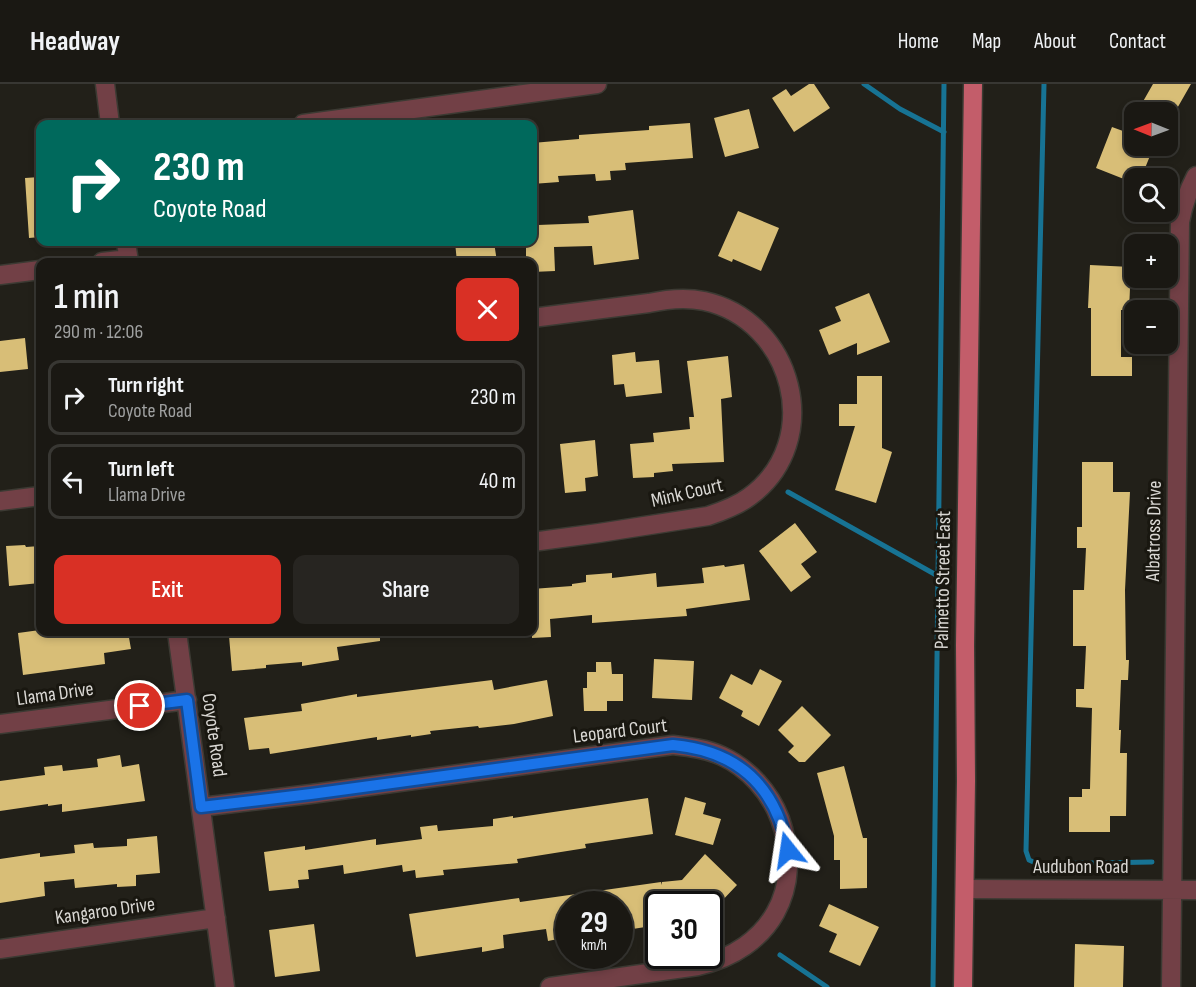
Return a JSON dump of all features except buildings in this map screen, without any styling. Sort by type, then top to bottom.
[{"type":"main road","name":"Palmetto Street East","points":[[963,987],[973,84]]},
{"type":"street","points":[[105,84],[110,120]]},
{"type":"street","points":[[332,120],[597,84]]},
{"type":"street","name":"Albatross Drive","points":[[1171,987],[1180,222],[1183,204],[1196,176]]},
{"type":"street","points":[[0,275],[36,270]]},
{"type":"street","name":"Mink Court","points":[[537,317],[666,299],[693,299],[720,305],[751,323],[775,350],[789,383],[792,416],[788,440],[772,475],[750,497],[737,505],[708,516],[537,541]]},
{"type":"street","points":[[0,501],[36,496]]},
{"type":"street","name":"Coyote Road","points":[[178,636],[225,987]]},
{"type":"street","name":"Llama Drive","points":[[0,724],[187,700]]},
{"type":"street","name":"Leopard Court","points":[[201,807],[322,793],[673,745],[707,751],[723,757],[738,765],[751,776],[772,803],[785,834],[788,850],[787,882],[767,926],[743,948],[714,963],[550,987]]},
{"type":"street","name":"Audubon Road","points":[[965,889],[1196,891]]},
{"type":"street","name":"Kangaroo Drive","points":[[0,949],[216,918]]},
{"type":"waterway","points":[[864,84],[900,109],[944,132]]},
{"type":"waterway","points":[[933,987],[944,84]]},
{"type":"waterway","points":[[1044,84],[1026,851],[1029,860],[1038,864],[1152,862]]},
{"type":"waterway","points":[[788,492],[938,576]]},
{"type":"waterway","points":[[780,955],[827,987]]},
{"type":"route","points":[[140,706],[187,700],[201,807],[673,745],[707,751],[723,757],[738,765],[751,776],[763,789],[778,815],[788,850]]}]
